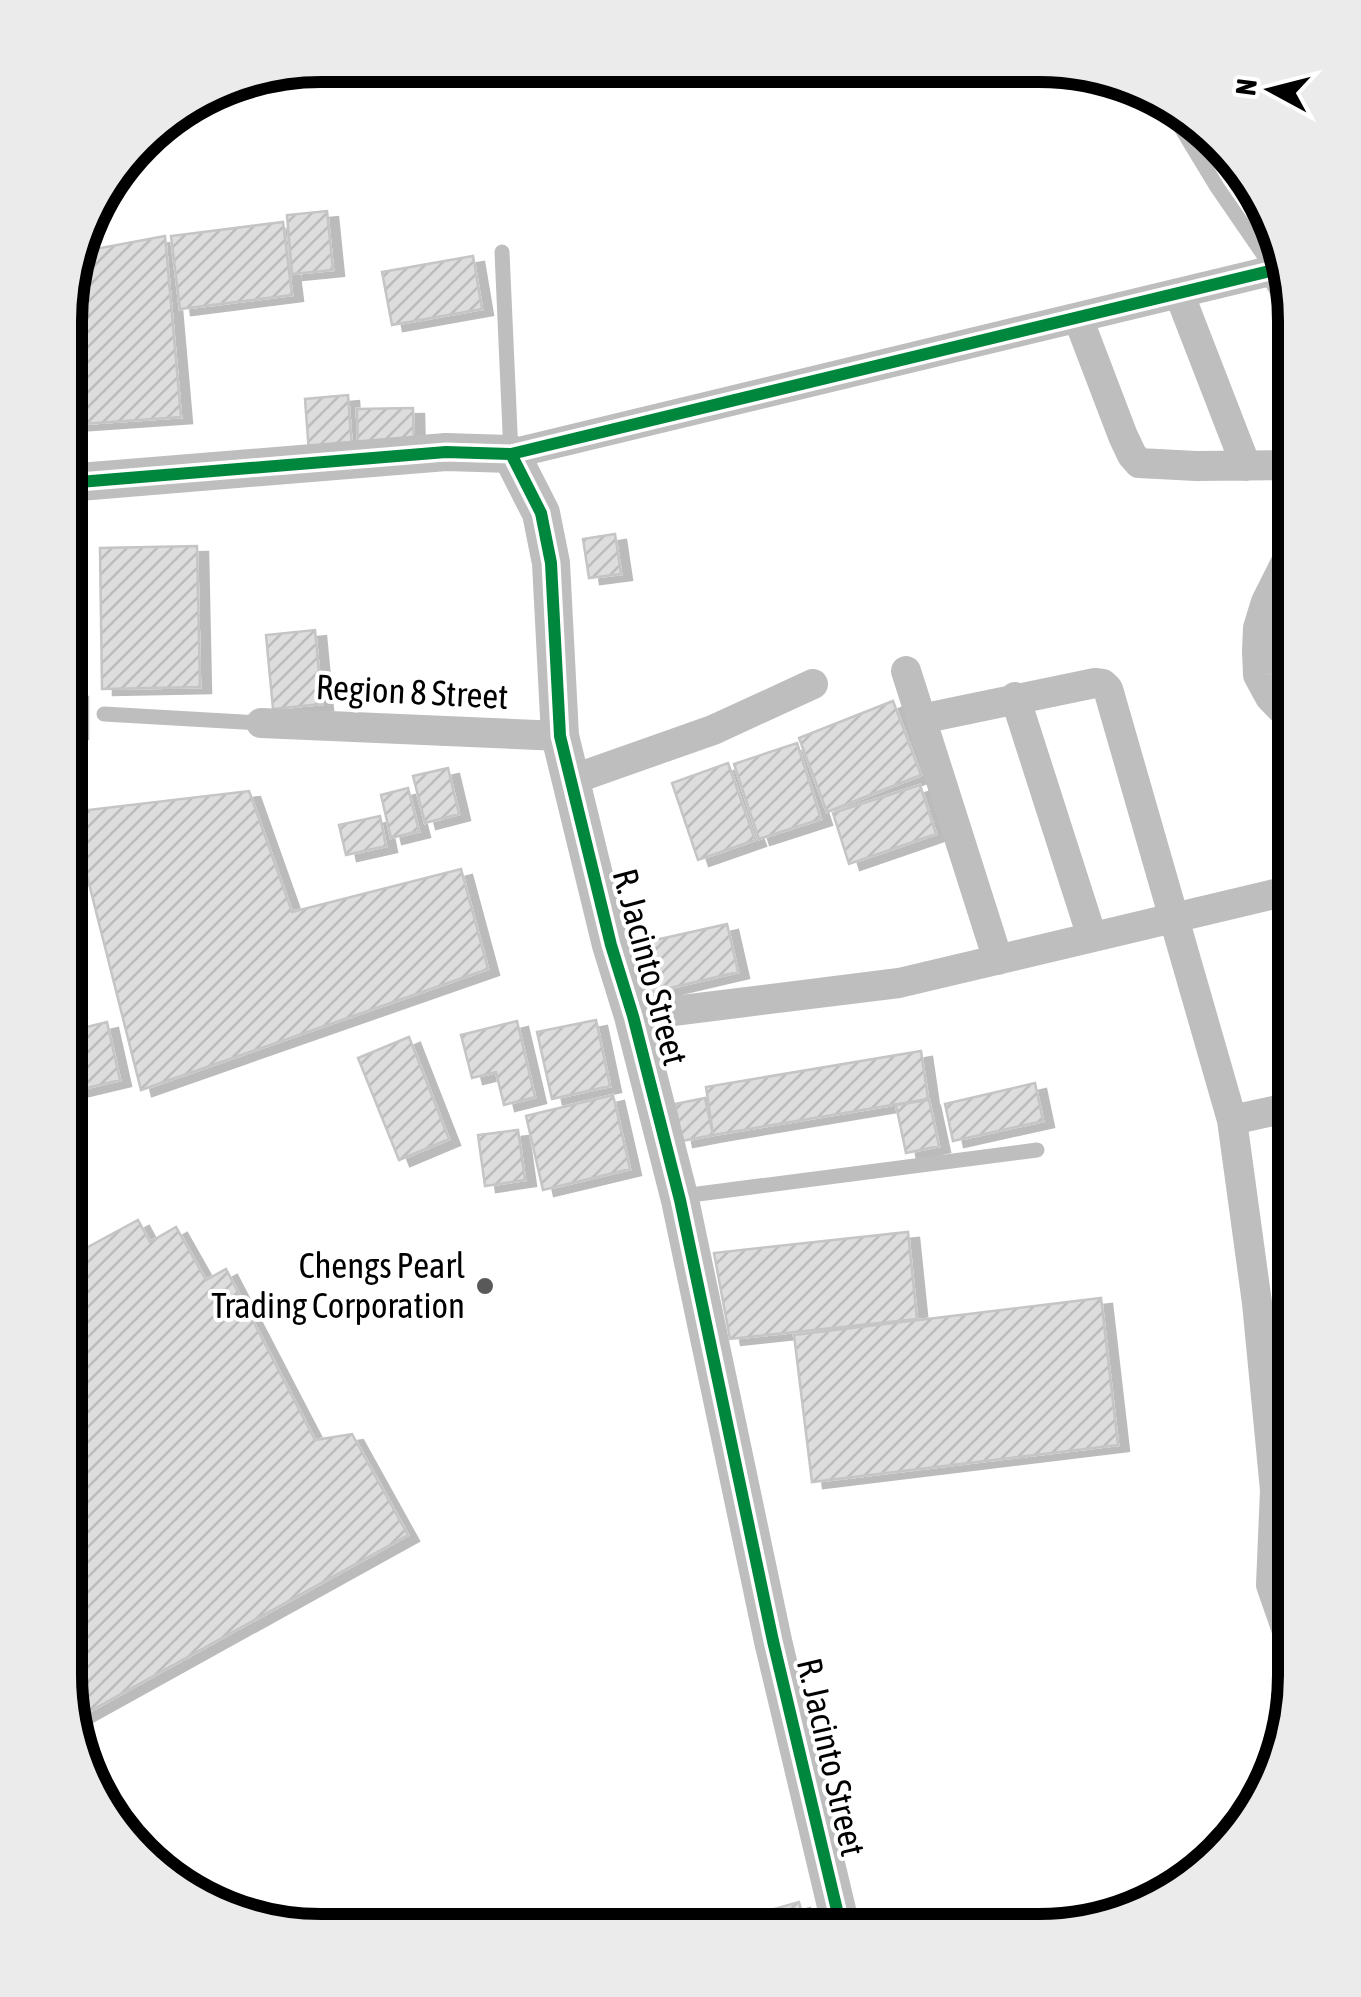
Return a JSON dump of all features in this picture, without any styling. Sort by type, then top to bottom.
[{"type":"street","points":[[82,482],[446,452],[510,454],[1273,270]]},
{"type":"street","points":[[1178,293],[1246,466]]},
{"type":"street","points":[[1078,318],[1123,436],[1140,463],[1278,466]]},
{"type":"street","name":"R. Jacinto Street","points":[[510,454],[541,512],[551,563],[560,736],[680,1200],[766,1606],[838,1914]]},
{"type":"street","points":[[1278,578],[1258,628],[1257,651],[1258,675],[1278,705]]},
{"type":"street","points":[[906,671],[998,960]]},
{"type":"street","points":[[921,719],[1095,683],[1108,689],[1232,1120],[1275,1490],[1271,1585],[1278,1594]]},
{"type":"street","points":[[571,780],[713,730],[813,684]]},
{"type":"street","points":[[1015,698],[1092,937]]},
{"type":"street","name":"Region 8 Street","points":[[261,722],[560,736]]},
{"type":"street","points":[[633,1016],[899,982],[1278,893]]},
{"type":"street","points":[[1232,1120],[1278,1110]]},
{"type":"lane","points":[[1183,131],[1272,267]]},
{"type":"lane","points":[[502,252],[510,454]]},
{"type":"lane","points":[[104,714],[261,722]]},
{"type":"lane","points":[[680,1200],[698,1194],[1037,1150]]},
{"type":"building","points":[[327,211],[333,270],[292,274],[287,215]]},
{"type":"building","points":[[283,222],[292,295],[180,309],[171,236]]},
{"type":"building","points":[[165,236],[181,417],[82,424],[82,322],[94,249]]},
{"type":"building","points":[[473,256],[482,309],[392,325],[382,272]]},
{"type":"building","points":[[348,395],[352,449],[309,453],[305,399]]},
{"type":"building","points":[[413,408],[414,450],[358,451],[357,409]]},
{"type":"building","points":[[615,534],[621,574],[589,578],[583,539]]},
{"type":"building","points":[[197,546],[200,687],[102,689],[100,548]]},
{"type":"building","points":[[315,630],[322,704],[273,709],[266,635]]},
{"type":"building","points":[[893,701],[921,775],[827,812],[799,738]]},
{"type":"building","points":[[797,743],[821,819],[759,839],[734,764]]},
{"type":"building","points":[[728,763],[755,840],[698,860],[672,783]]},
{"type":"building","points":[[448,768],[459,814],[425,823],[413,776]]},
{"type":"building","points":[[920,785],[936,834],[849,864],[833,813]]},
{"type":"building","points":[[408,788],[419,831],[391,838],[381,795]]},
{"type":"building","points":[[249,791],[292,912],[461,869],[488,969],[141,1090],[82,856],[82,811]]},
{"type":"building","points":[[380,816],[386,846],[346,855],[339,825]]},
{"type":"building","points":[[727,924],[738,972],[644,994],[633,945]]},
{"type":"building","points":[[596,1020],[610,1086],[552,1099],[537,1032]]},
{"type":"building","points":[[517,1021],[535,1097],[504,1105],[496,1072],[472,1078],[461,1035]]},
{"type":"building","points":[[107,1022],[120,1080],[82,1089],[82,1028]]},
{"type":"building","points":[[409,1037],[449,1139],[399,1160],[358,1058]]},
{"type":"building","points":[[921,1051],[928,1099],[713,1135],[706,1087]]},
{"type":"building","points":[[1035,1083],[1043,1121],[953,1141],[945,1104]]},
{"type":"building","points":[[613,1095],[630,1169],[543,1190],[526,1116]]},
{"type":"building","points":[[705,1098],[713,1135],[682,1141],[675,1104]]},
{"type":"building","points":[[929,1100],[939,1146],[906,1153],[896,1105]]},
{"type":"building","points":[[518,1130],[525,1180],[485,1186],[478,1135]]},
{"type":"building","points":[[138,1220],[150,1242],[176,1227],[206,1280],[226,1269],[315,1440],[352,1434],[408,1535],[86,1713],[82,1675],[82,1250]]},
{"type":"building","points":[[908,1232],[917,1319],[730,1339],[714,1253]]},
{"type":"building","points":[[1101,1298],[1118,1445],[812,1482],[794,1335]]},
{"type":"building","points":[[799,1902],[802,1914],[756,1914]]},
{"type":"cycle path","points":[[82,482],[446,452],[511,454],[1273,270]]},
{"type":"cycle path","points":[[511,454],[541,513],[551,563],[560,736],[680,1200],[773,1641],[838,1914]]},
{"type":"place","name":"Chengs Pearl Trading Corporation","points":[[485,1286]]}]
